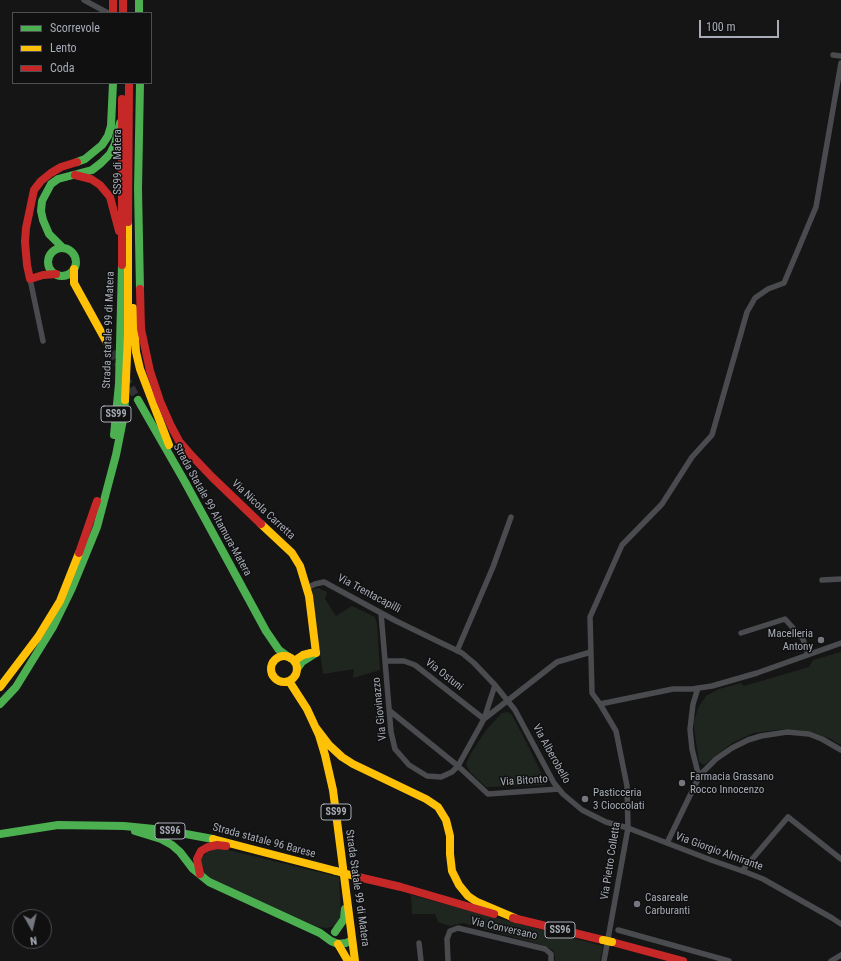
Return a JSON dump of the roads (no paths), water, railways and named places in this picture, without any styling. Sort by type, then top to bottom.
[{"type":"main road","points":[[113,0],[113,12]]},
{"type":"main road","points":[[123,0],[123,12]]},
{"type":"main road","points":[[129,0],[129,12]]},
{"type":"main road","points":[[139,0],[139,12]]},
{"type":"main road","points":[[113,84],[111,126],[108,136],[102,145],[85,159],[61,167],[51,173],[41,181],[34,190],[24,242],[30,279],[56,273],[67,275],[74,269],[76,260],[74,256],[67,249],[63,248],[50,234],[43,220],[41,211],[42,201],[51,184],[58,179],[92,170],[102,163],[110,154],[114,144],[122,112]]},
{"type":"main road","name":"SS99","points":[[122,84],[122,112]]},
{"type":"main road","name":"SS99 di Matera","points":[[129,84],[129,240]]},
{"type":"main road","name":"Via Nicola Carretta","points":[[140,84],[138,188],[141,329],[145,350],[160,401],[179,441],[192,456],[292,553],[300,566],[307,588]]},
{"type":"main road","name":"Strada statale 99 di Matera","points":[[0,687],[38,637],[60,601],[78,556],[98,495],[114,433],[119,384],[122,253],[122,112]]},
{"type":"main road","points":[[74,174],[91,179],[100,185],[110,197],[118,223],[122,253]]},
{"type":"main road","points":[[50,234],[51,254],[48,261],[56,273],[74,283]]},
{"type":"main road","points":[[129,240],[136,352],[150,397],[185,482]]},
{"type":"main road","name":"Strada statale 99 di Matera","points":[[0,704],[16,686],[53,627],[72,588],[97,527],[116,455],[124,415],[128,334],[129,240]]},
{"type":"main road","points":[[51,254],[54,251],[63,248]]},
{"type":"main road","name":"Strada Statale 99 di Matera","points":[[74,269],[74,283],[106,342]]},
{"type":"main road","name":"Strada Statale 99 Altamura-Matera","points":[[138,400],[185,482],[266,631],[279,650],[292,659]]},
{"type":"main road","points":[[307,588],[316,653]]},
{"type":"main road","name":"Strada Statale 99 Altamura-Matera","points":[[266,631],[276,659]]},
{"type":"main road","points":[[316,653],[302,662],[294,676],[281,682],[274,678],[271,670],[273,662],[276,659],[283,656],[292,659],[303,655],[316,653]]},
{"type":"main road","points":[[292,659],[294,676]]},
{"type":"main road","name":"Strada Statale 99 di Matera","points":[[294,676],[326,755],[333,790],[355,961]]},
{"type":"main road","points":[[316,728],[329,745],[352,764],[426,799],[438,807],[446,820],[450,836],[452,871],[459,885],[468,896],[477,902],[517,919]]},
{"type":"main road","name":"Strada statale 96 Barese","points":[[0,834],[58,825],[87,825],[124,826],[201,836],[336,872],[401,887],[490,914],[517,919]]},
{"type":"main road","points":[[87,825],[138,831],[161,839],[172,845],[180,852],[201,877],[209,882],[320,933],[338,944],[346,943],[352,938],[344,933],[320,933]]},
{"type":"main road","points":[[201,877],[197,859],[201,851],[208,847],[217,845],[275,855]]},
{"type":"main road","points":[[335,932],[344,919],[347,898]]},
{"type":"main road","name":"SS96","points":[[517,919],[683,961]]},
{"type":"main road","points":[[338,944],[348,961]]},
{"type":"street","points":[[84,0],[106,12]]},
{"type":"street","points":[[832,55],[841,56]]},
{"type":"street","name":"Via Pietro Colletta","points":[[604,961],[628,828],[627,786],[616,731],[592,693],[590,617],[622,545],[662,504],[692,456],[712,435],[747,312],[755,298],[768,289],[784,283],[816,206],[841,63]]},
{"type":"street","points":[[30,279],[43,340]]},
{"type":"street","points":[[457,651],[493,567],[511,517]]},
{"type":"street","points":[[822,580],[841,578]]},
{"type":"street","name":"Via Trentacapilli","points":[[307,588],[324,582],[381,613],[457,651],[474,663],[508,701]]},
{"type":"street","name":"Via Giovinazzo","points":[[381,613],[391,732],[395,749],[409,765],[427,776],[441,777],[452,772],[458,766]]},
{"type":"street","points":[[741,633],[786,619],[803,639],[808,655]]},
{"type":"street","points":[[600,704],[673,690],[712,686],[757,674],[841,642]]},
{"type":"street","points":[[484,719],[557,662],[591,652]]},
{"type":"street","name":"Via Ostuni","points":[[385,661],[404,661],[415,665],[484,719]]},
{"type":"street","points":[[458,766],[484,719],[495,685]]},
{"type":"street","points":[[698,688],[693,704],[690,729],[692,749],[699,777]]},
{"type":"street","name":"Via Alberobello","points":[[508,701],[515,710],[554,783],[571,802],[582,810],[606,822],[628,828]]},
{"type":"street","name":"Via Bitonto","points":[[390,711],[458,766],[488,794],[559,789]]},
{"type":"street","points":[[667,843],[699,777],[716,759],[732,748],[748,740],[761,736],[787,732],[809,734],[822,739],[841,750]]},
{"type":"street","points":[[742,870],[788,817],[841,859]]},
{"type":"street","name":"Via Giorgio Almirante","points":[[628,828],[763,879],[841,924]]},
{"type":"street","name":"Via Conversano","points":[[448,961],[447,939],[450,931],[458,928],[545,949],[551,954],[551,961]]},
{"type":"street","points":[[618,930],[729,961]]},
{"type":"street","points":[[419,943],[421,961]]},
{"type":"street","points":[[831,961],[841,955]]},
{"type":"tunnel","points":[[106,341],[120,367]]},
{"type":"tunnel","points":[[125,377],[138,400]]},
{"type":"place","name":"Macelleria Antony","points":[[821,640]]},
{"type":"place","name":"Farmacia Grassano Rocco Innocenzo","points":[[682,783]]},
{"type":"place","name":"Pasticceria 3 Cioccolati","points":[[585,799]]},
{"type":"place","name":"Casareale Carburanti","points":[[637,904]]}]
